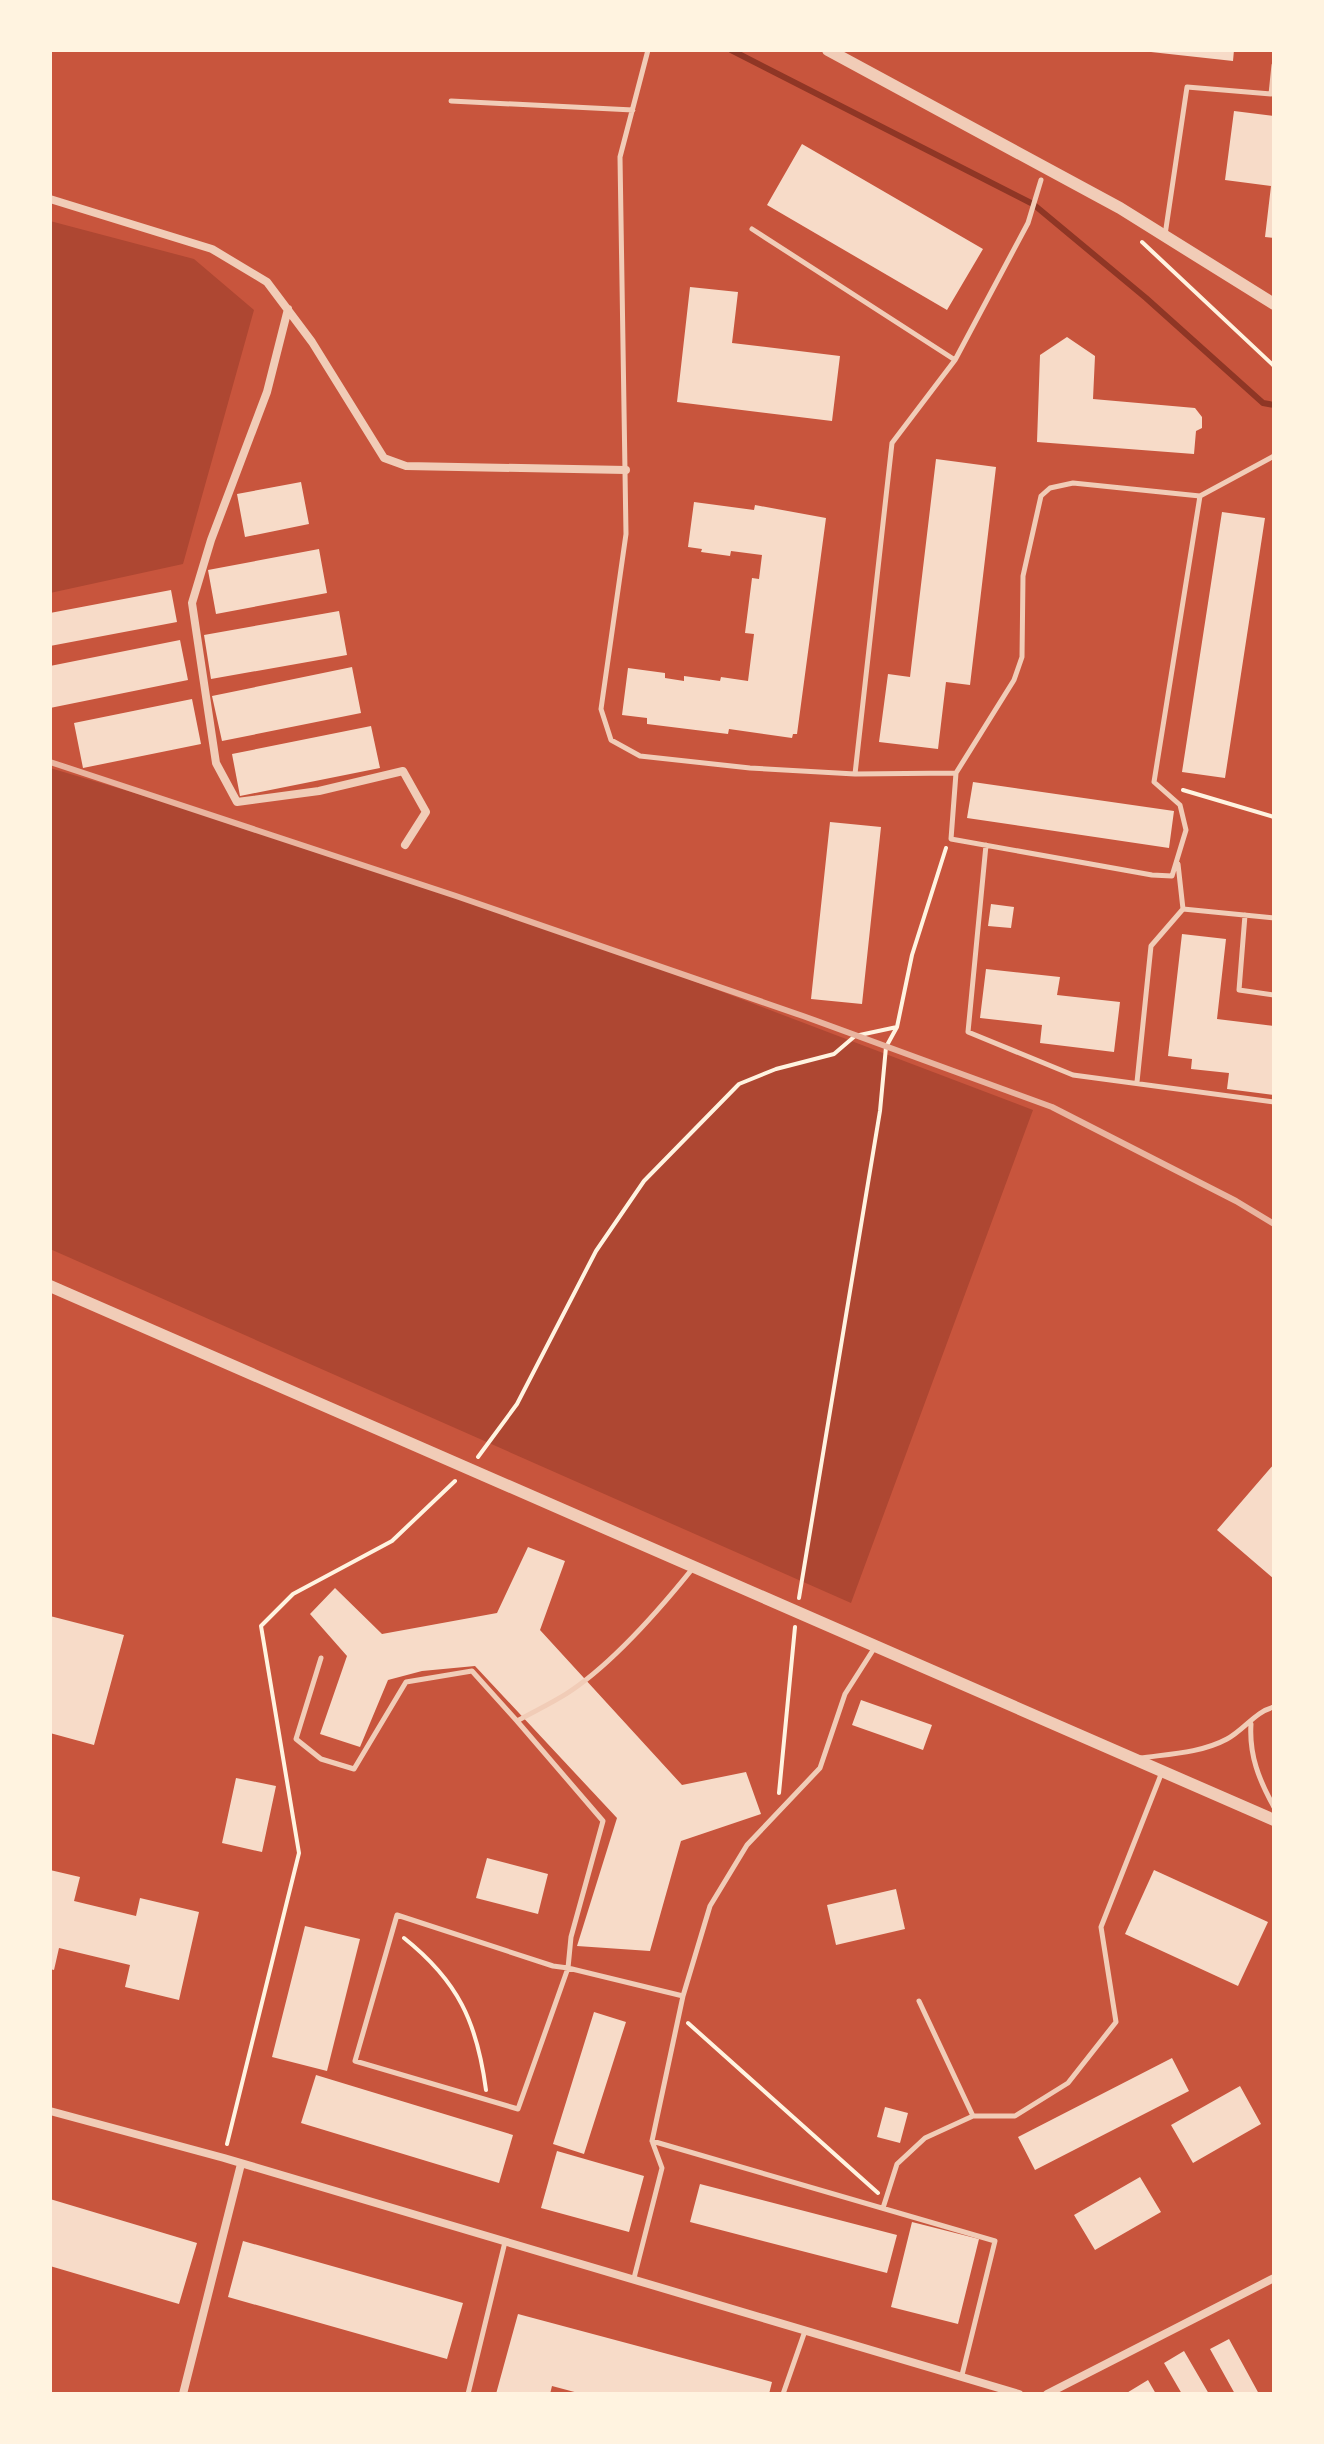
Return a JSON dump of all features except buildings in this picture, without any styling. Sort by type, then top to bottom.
[{"type":"street","points":[[828,50],[1120,208],[1274,304]]},
{"type":"street","points":[[50,199],[212,249],[267,282],[312,342],[384,458],[406,466],[626,470]]},
{"type":"street","points":[[288,309],[267,392],[211,540],[192,603],[216,763],[237,802],[319,791],[403,771],[426,812],[405,845]]},
{"type":"street","points":[[50,1286],[1274,1820]]},
{"type":"street","points":[[50,2111],[224,2158],[1019,2394]]},
{"type":"street","points":[[183,2394],[241,2164]]},
{"type":"street","points":[[1047,2394],[1274,2278]]},
{"type":"lane","points":[[648,50],[620,157],[626,534],[601,709],[611,740],[640,756],[750,768],[855,774],[956,773]]},
{"type":"lane","points":[[1165,236],[1187,87],[1271,94],[1274,65]]},
{"type":"lane","points":[[451,101],[633,110]]},
{"type":"lane","points":[[855,774],[892,443],[955,360],[1028,223],[1041,180]]},
{"type":"lane","points":[[752,229],[955,360]]},
{"type":"lane","points":[[1200,496],[1154,782],[1180,805],[1186,830],[1172,876],[951,839],[956,773],[1014,680],[1022,657],[1023,576],[1041,496],[1050,488],[1073,483],[1200,496],[1274,456]]},
{"type":"lane","points":[[986,845],[968,1032],[1073,1075],[1274,1102]]},
{"type":"lane","points":[[1137,1082],[1151,946],[1183,909],[1178,859]]},
{"type":"lane","points":[[1183,909],[1274,918]]},
{"type":"lane","points":[[1245,915],[1239,990],[1274,995]]},
{"type":"lane","points":[[517,1721],[568,1693],[594,1673],[660,1608],[694,1568]]},
{"type":"lane","points":[[634,2278],[662,2168],[652,2141],[683,1996],[710,1906],[747,1845],[820,1768],[845,1694],[875,1647]]},
{"type":"lane","points":[[321,1658],[296,1739],[321,1759],[354,1769],[406,1682],[472,1671],[603,1821],[571,1937],[568,1968],[518,2109],[355,2061],[397,1915],[553,1966],[568,1968],[683,1996]]},
{"type":"lane","points":[[1135,1759],[1205,1748],[1227,1739],[1260,1713],[1274,1707]]},
{"type":"lane","points":[[1251,1723],[1252,1759],[1274,1807]]},
{"type":"lane","points":[[883,2208],[897,2164],[925,2138],[973,2116],[1015,2116],[1068,2083],[1116,2022],[1101,1927],[1163,1771]]},
{"type":"lane","points":[[919,2001],[973,2116]]},
{"type":"lane","points":[[652,2141],[995,2241],[962,2375]]},
{"type":"lane","points":[[468,2394],[505,2241]]},
{"type":"lane","points":[[783,2394],[806,2329]]},
{"type":"path","points":[[1139,239],[1274,366]]},
{"type":"path","points":[[1154,782],[1274,817]]},
{"type":"path","points":[[775,1816],[782,1776],[796,1612],[880,1111],[886,1047],[897,1027],[912,955],[930,893],[951,839]]},
{"type":"path","points":[[224,2158],[299,1853],[261,1626],[293,1594],[392,1541],[481,1454],[517,1404],[596,1251],[644,1181],[739,1084],[776,1069],[834,1054],[855,1036],[897,1027]]},
{"type":"path","points":[[394,1926],[432,1960],[455,1991],[477,2043],[488,2100]]},
{"type":"path","points":[[679,2015],[885,2200]]},
{"type":"shaded area","points":[[50,221],[194,259],[254,310],[183,564],[50,593]]},
{"type":"shaded area","points":[[50,768],[209,815],[575,936],[1033,1110],[851,1603],[50,1249]]},
{"type":"waterway","points":[[731,50],[1033,204],[1146,298],[1263,403],[1274,405]]},
{"type":"railway","points":[[50,762],[456,896],[803,1016],[1052,1107],[1236,1201],[1274,1224]]}]
